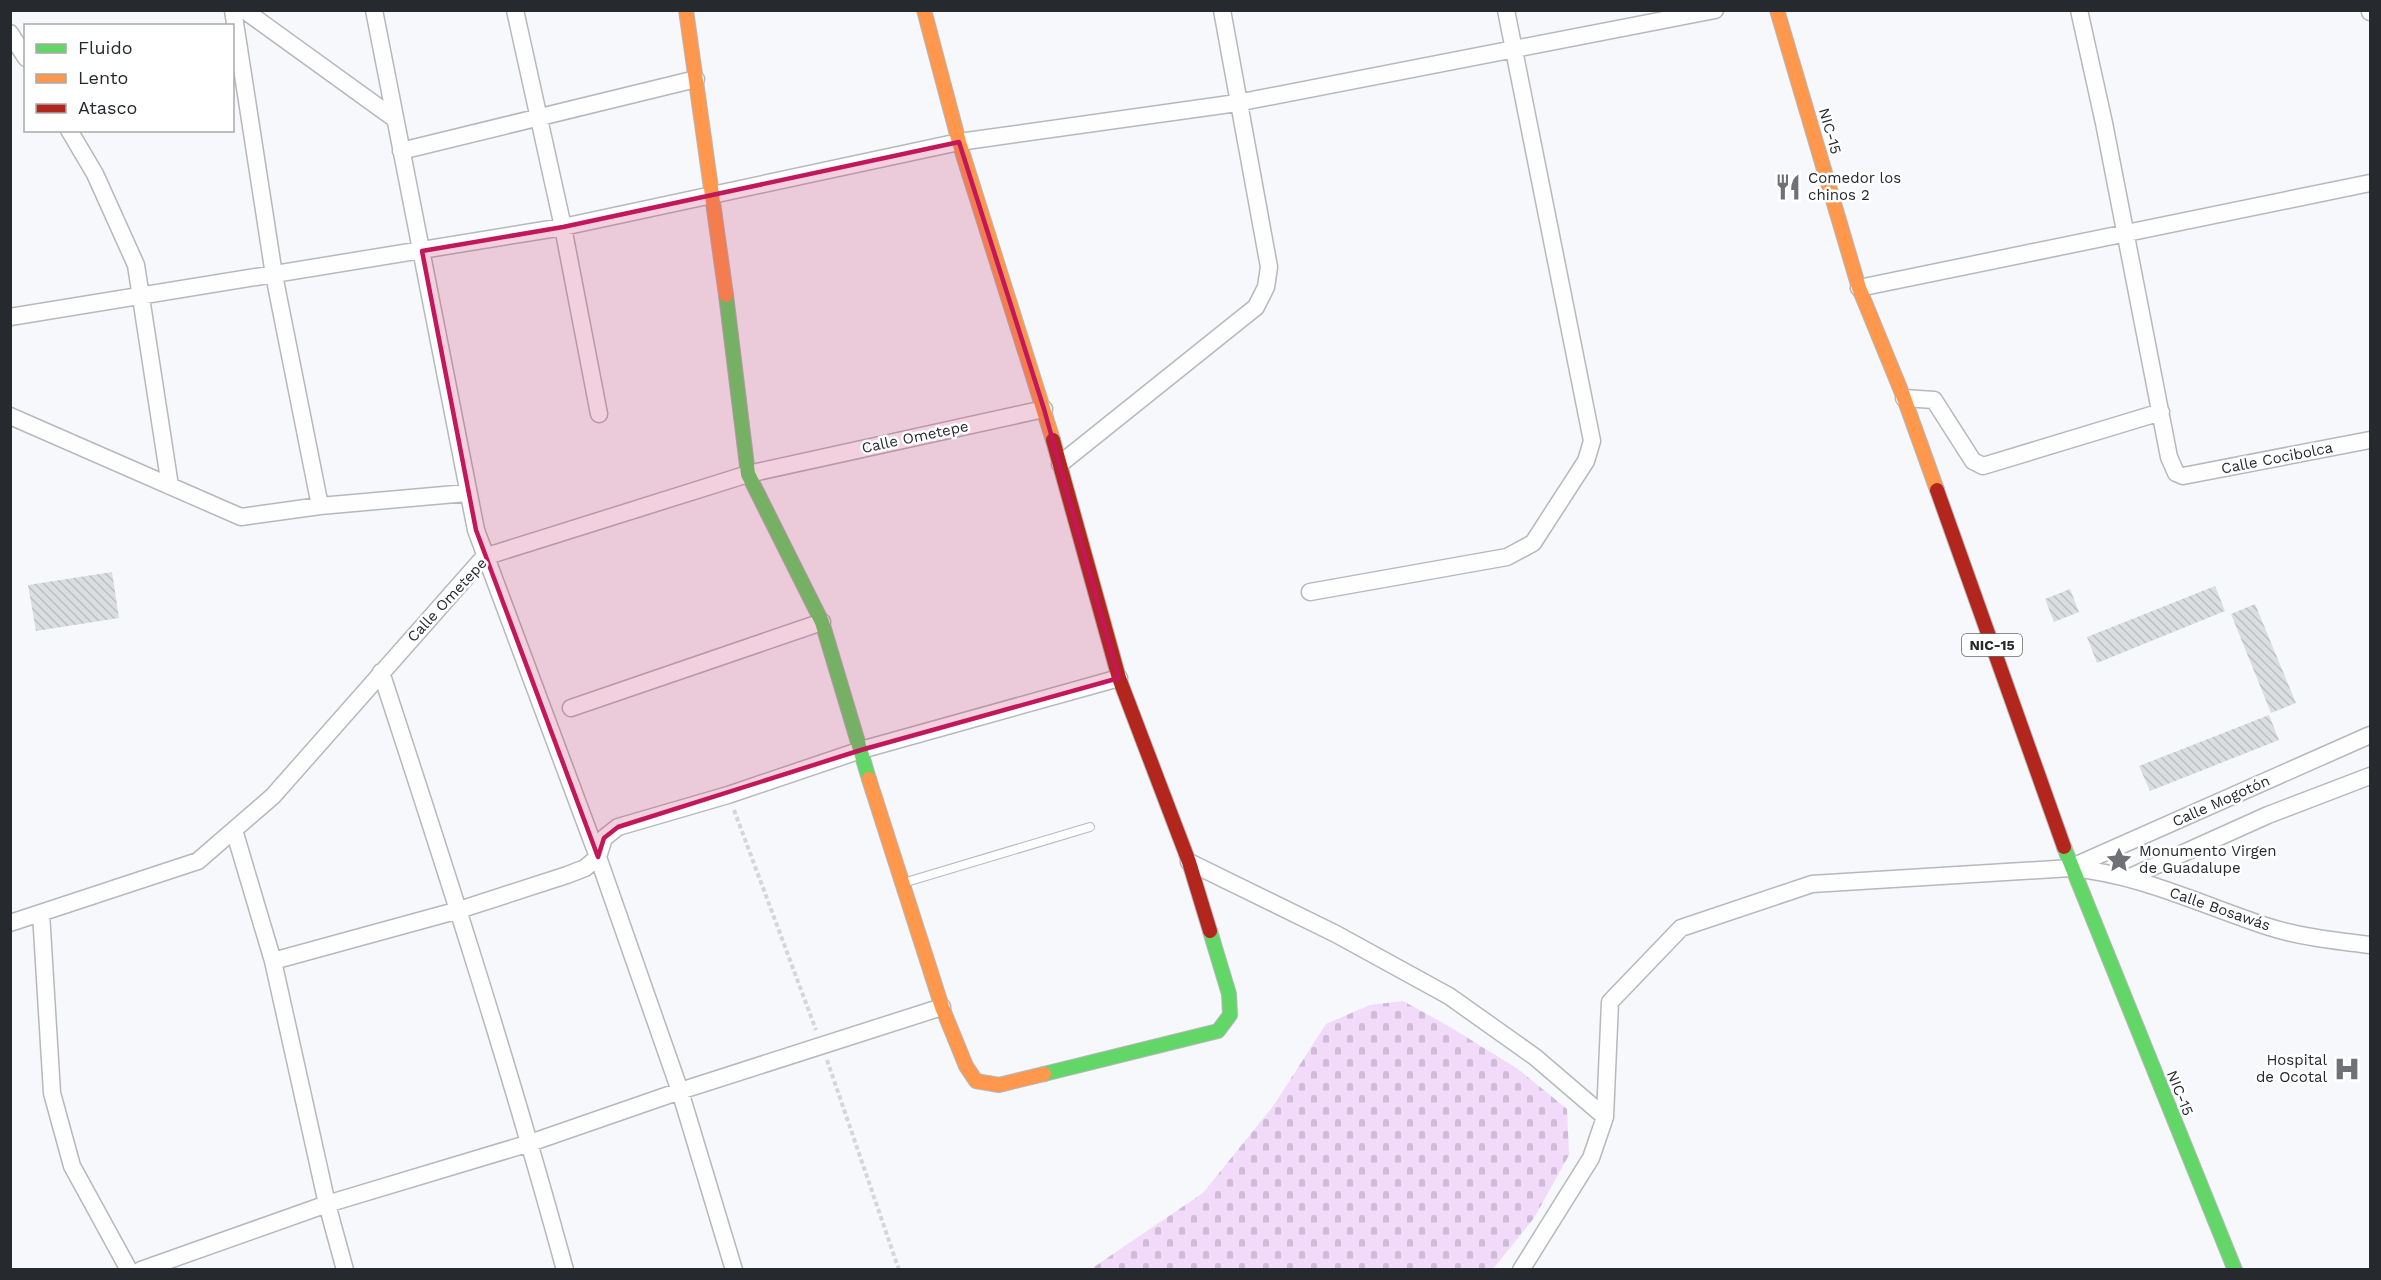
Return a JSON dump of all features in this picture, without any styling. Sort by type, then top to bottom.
[{"type":"main road","points":[[686,10],[713,195],[748,474],[822,622],[901,883],[942,1007],[966,1066],[976,1081],[999,1085],[1218,1031],[1230,1015],[1229,994],[1189,862],[1119,678],[1044,409],[959,142],[924,10]]},
{"type":"main road","name":"NIC-15","points":[[1777,10],[1859,288],[1904,399],[2071,868],[2235,1269]]},
{"type":"street","points":[[233,10],[274,275],[320,506]]},
{"type":"street","points":[[244,10],[395,119]]},
{"type":"street","points":[[374,10],[467,493],[484,557],[598,857],[680,1091],[734,1269]]},
{"type":"street","points":[[515,10],[563,227],[598,414]]},
{"type":"street","points":[[1060,464],[1257,306],[1266,287],[1269,267],[1237,103],[1222,10]]},
{"type":"street","points":[[1310,592],[1507,557],[1533,543],[1587,460],[1592,441],[1506,10]]},
{"type":"street","points":[[10,317],[563,227],[959,142],[1237,103],[1715,10]]},
{"type":"street","points":[[1904,399],[1934,400],[1973,461],[1983,466],[2161,412],[2079,10]]},
{"type":"street","points":[[10,33],[24,55]]},
{"type":"street","points":[[401,151],[696,79]]},
{"type":"street","points":[[70,132],[95,174],[136,265],[170,486]]},
{"type":"street","points":[[1859,288],[2370,183]]},
{"type":"street","name":"Calle Ometepe","points":[[10,923],[198,861],[273,796],[484,557],[748,474],[1044,409]]},
{"type":"street","name":"Calle Cocibolca","points":[[2161,412],[2172,466],[2176,473],[2183,476],[2370,440]]},
{"type":"street","points":[[10,416],[241,517],[320,506],[467,493]]},
{"type":"street","points":[[571,708],[822,622]]},
{"type":"street","points":[[381,672],[459,910],[530,1143],[565,1269]]},
{"type":"street","points":[[273,961],[459,910],[585,868],[598,857],[604,838],[618,827],[728,795],[861,750],[1119,678]]},
{"type":"street","name":"Calle Mogotón","points":[[2071,868],[2370,735]]},
{"type":"street","points":[[2128,878],[2268,815],[2370,776]]},
{"type":"street","points":[[234,830],[273,961],[327,1204],[345,1269]]},
{"type":"street","points":[[1189,862],[1336,934],[1449,996],[1535,1057],[1605,1117]]},
{"type":"street","points":[[1521,1269],[1592,1158],[1605,1117],[1610,1002],[1681,928],[1812,884],[2071,868]]},
{"type":"street","name":"Calle Bosawás","points":[[2071,868],[2096,870],[2128,878],[2269,927],[2370,945]]},
{"type":"street","points":[[41,913],[52,1092],[72,1166],[129,1269]]},
{"type":"street","points":[[141,1269],[327,1204],[530,1143],[680,1091],[942,1007]]},
{"type":"lane","points":[[901,883],[1090,827]]},
{"type":"highlighted area","points":[[959,142],[1044,409],[1119,678],[861,750],[618,827],[604,838],[598,857],[476,530],[422,251],[563,227]]},
{"type":"green space","points":[[1403,1001],[1518,1069],[1567,1109],[1569,1155],[1534,1218],[1493,1269],[1091,1269],[1203,1193],[1274,1105],[1326,1024],[1370,1005]]},
{"type":"building","points":[[112,572],[119,618],[36,631],[28,585]]},
{"type":"building","points":[[2215,586],[2225,611],[2097,663],[2087,637]]},
{"type":"building","points":[[2070,589],[2079,612],[2054,622],[2045,599]]},
{"type":"building","points":[[2255,604],[2296,703],[2271,713],[2231,614]]},
{"type":"building","points":[[2269,715],[2279,740],[2150,791],[2139,766]]},
{"type":"traffic: fast","points":[[726,295],[748,474],[822,622],[869,779]]},
{"type":"traffic: fast","points":[[2064,847],[2235,1270]]},
{"type":"traffic: fast","points":[[1044,1074],[1218,1031],[1230,1015],[1229,994],[1210,931]]},
{"type":"traffic: slow","points":[[686,10],[726,295]]},
{"type":"traffic: slow","points":[[924,10],[959,142],[1053,440]]},
{"type":"traffic: slow","points":[[1777,10],[1859,288],[1904,398],[1937,490]]},
{"type":"traffic: slow","points":[[869,779],[942,1007],[966,1066],[976,1081],[999,1085],[1044,1074]]},
{"type":"traffic: jam","points":[[1053,440],[1119,678],[1189,862],[1210,931]]},
{"type":"traffic: jam","points":[[1937,490],[2064,847]]},
{"type":"place","name":"Comedor los chinos 2","points":[[1788,187]]},
{"type":"place","name":"Monumento Virgen de Guadalupe","points":[[2119,860]]},
{"type":"place","name":"Hospital de Ocotal","points":[[2347,1069]]}]
